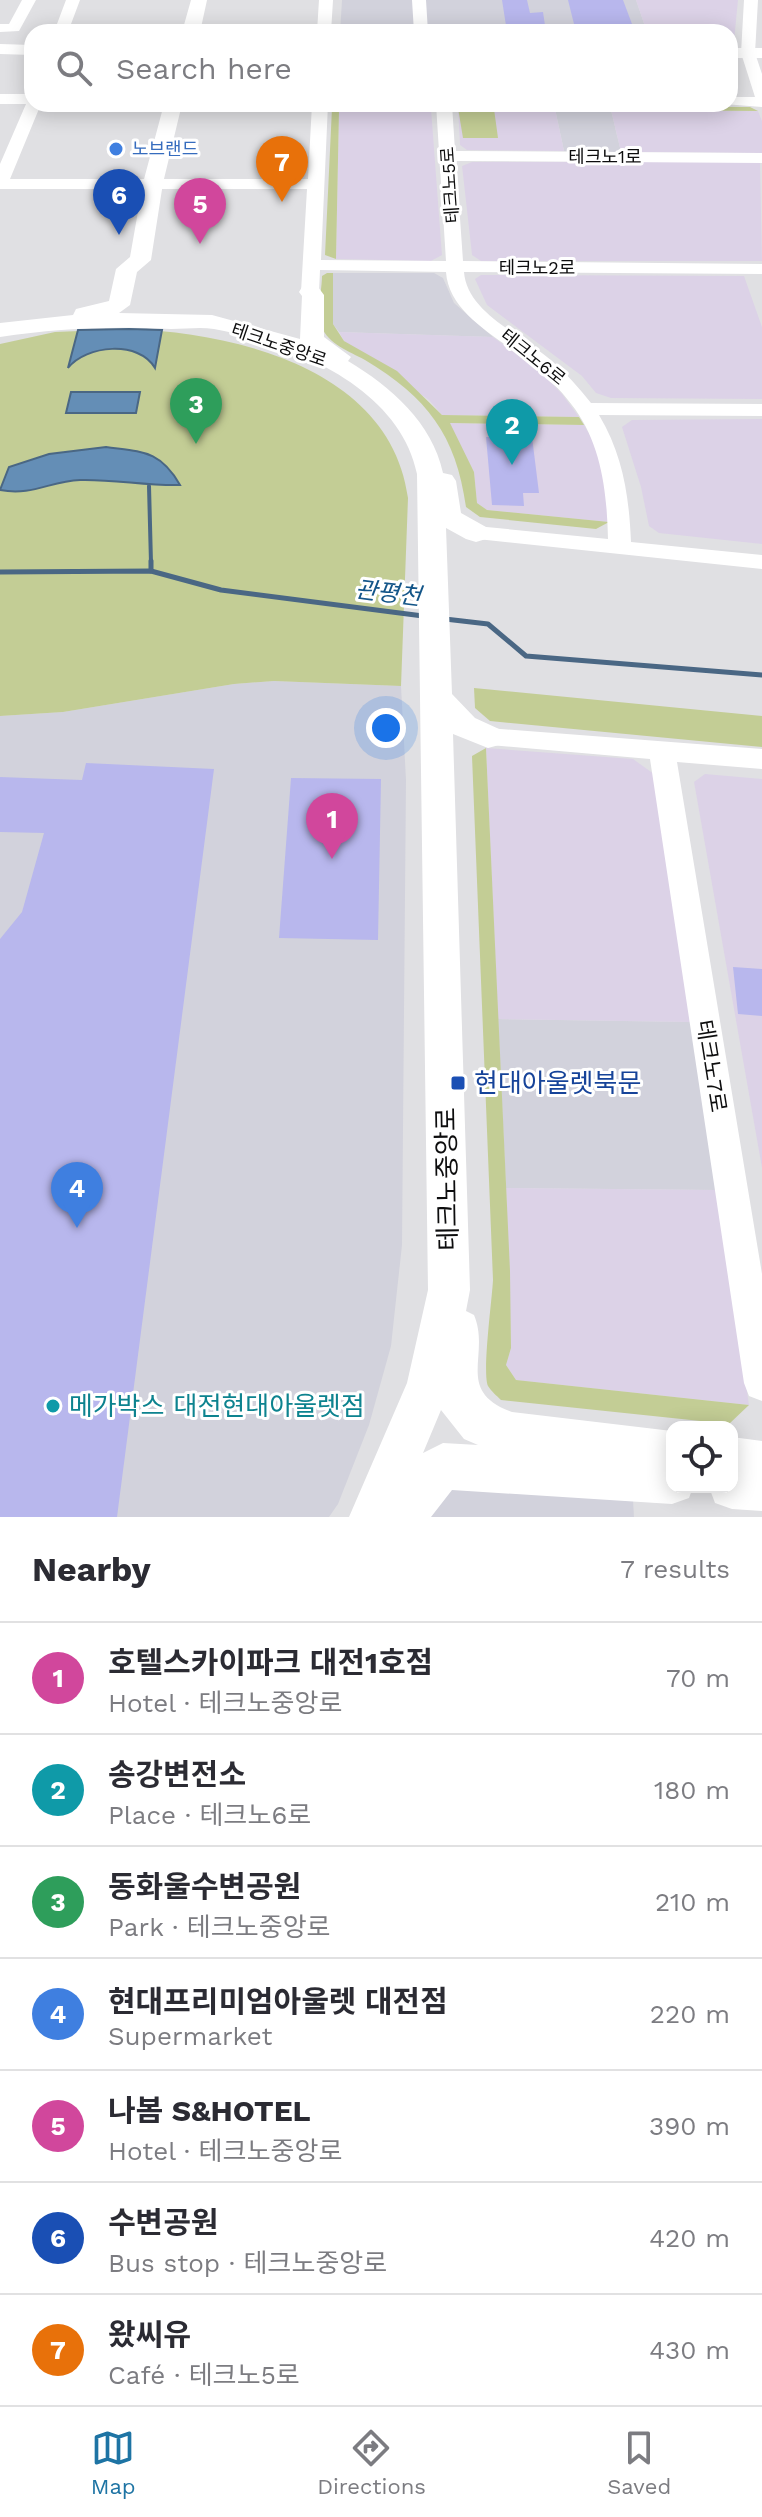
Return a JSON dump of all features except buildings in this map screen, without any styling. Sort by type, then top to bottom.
[{"type":"main road","points":[[193,24],[199,0]]},
{"type":"main road","points":[[0,49],[24,50]]},
{"type":"main road","points":[[0,324],[35,324],[66,315],[95,313],[119,305],[127,269],[140,260],[153,183],[171,112]]},
{"type":"main road","points":[[140,260],[147,268],[142,297],[149,309],[207,322],[273,329],[296,328],[303,324],[305,297],[310,292],[313,295],[312,340],[371,376],[378,391]]},
{"type":"main road","name":"테크노중앙로","points":[[0,330],[35,324],[207,322],[309,352],[378,391],[420,440],[443,481],[453,542],[431,588],[438,692],[449,1290],[429,1384],[373,1517]]},
{"type":"main road","points":[[431,461],[453,542]]},
{"type":"main road","points":[[438,692],[464,726],[488,737]]},
{"type":"main road","points":[[439,774],[462,749],[488,737]]},
{"type":"main road","points":[[449,1290],[459,1333],[454,1371],[459,1400],[480,1423],[512,1435],[666,1453]]},
{"type":"main road","points":[[738,1461],[762,1464]]},
{"type":"main road","points":[[405,1517],[425,1483],[443,1466],[666,1481]]},
{"type":"main road","points":[[738,1486],[762,1488]]},
{"type":"street","points":[[0,28],[14,28],[29,0]]},
{"type":"street","points":[[64,24],[73,0]]},
{"type":"street","points":[[324,24],[326,0]]},
{"type":"street","points":[[419,0],[420,24]]},
{"type":"street","points":[[738,102],[762,100],[747,53],[755,3]]},
{"type":"street","points":[[0,99],[24,100]]},
{"type":"street","points":[[28,112],[0,183],[317,184]]},
{"type":"street","points":[[310,292],[320,112]]},
{"type":"street","name":"테크노5로","points":[[445,112],[454,267]]},
{"type":"street","name":"테크노1로","points":[[448,156],[762,158]]},
{"type":"street","name":"테크노2로","points":[[313,265],[762,269]]},
{"type":"street","name":"테크노6로","points":[[454,267],[456,285],[471,308],[555,372],[588,409],[603,438],[613,468],[618,494],[620,549]]},
{"type":"street","points":[[588,409],[762,410]]},
{"type":"street","points":[[453,542],[620,549],[762,562]]},
{"type":"street","points":[[488,737],[762,759]]},
{"type":"street","name":"테크노7로","points":[[662,750],[762,1383]]},
{"type":"shaded area","points":[[342,0],[636,0],[644,24],[340,24]]},
{"type":"shaded area","points":[[636,0],[738,0],[736,24],[644,24]]},
{"type":"shaded area","points":[[758,111],[762,121],[762,153],[621,152],[611,112]]},
{"type":"shaded area","points":[[339,112],[431,112],[442,255],[431,261],[336,259]]},
{"type":"shaded area","points":[[458,112],[556,112],[564,151],[467,150],[460,145]]},
{"type":"shaded area","points":[[556,112],[611,112],[621,152],[564,151]]},
{"type":"shaded area","points":[[760,161],[762,261],[481,261],[472,255],[462,166],[472,162]]},
{"type":"shaded area","points":[[333,273],[434,273],[443,278],[454,303],[493,337],[339,332],[333,324]]},
{"type":"shaded area","points":[[481,275],[744,276],[762,327],[762,399],[611,398],[596,393],[582,376],[487,305],[475,279]]},
{"type":"shaded area","points":[[339,332],[493,337],[541,372],[579,417],[442,415],[429,400],[344,341]]},
{"type":"shaded area","points":[[762,419],[762,544],[659,533],[649,526],[641,487],[622,427],[632,420]]},
{"type":"shaded area","points":[[448,423],[584,425],[595,444],[604,478],[609,522],[487,510],[477,503],[474,472]]},
{"type":"shaded area","points":[[274,681],[401,686],[406,780],[402,1245],[391,1346],[369,1425],[338,1504],[329,1517],[0,1517],[0,716],[63,712],[234,684]]},
{"type":"shaded area","points":[[486,748],[633,759],[654,774],[691,1022],[498,1019]]},
{"type":"shaded area","points":[[705,774],[762,779],[762,1168],[694,782]]},
{"type":"shaded area","points":[[498,1019],[691,1022],[717,1190],[506,1188]]},
{"type":"shaded area","points":[[506,1188],[717,1190],[749,1405],[516,1380],[506,1365],[511,1348]]},
{"type":"shaded area","points":[[446,1487],[633,1499],[634,1517],[425,1517]]},
{"type":"green space","points":[[738,107],[750,107],[758,111],[738,111]]},
{"type":"green space","points":[[332,112],[339,112],[336,259],[325,255]]},
{"type":"green space","points":[[459,112],[494,112],[498,138],[463,138]]},
{"type":"green space","points":[[333,273],[333,324],[344,341],[397,371],[442,415],[579,417],[584,425],[450,423],[474,472],[477,503],[487,510],[609,522],[596,529],[480,517],[466,507],[455,459],[435,420],[406,388],[340,347],[325,333],[319,309],[322,276]]},
{"type":"green space","points":[[129,329],[216,339],[261,350],[303,367],[341,389],[373,418],[396,454],[408,498],[401,686],[274,681],[234,684],[63,712],[0,716],[0,344],[55,332]]},
{"type":"green space","points":[[474,688],[762,716],[762,747],[490,721],[475,708]]},
{"type":"green space","points":[[486,748],[510,1271],[511,1348],[506,1365],[516,1380],[749,1405],[732,1421],[700,1421],[501,1400],[488,1386],[487,1352],[493,1280],[472,756]]},
{"type":"water","points":[[78,330],[162,330],[155,368],[137,353],[112,349],[87,354],[68,368]]},
{"type":"water","points":[[71,392],[140,392],[136,413],[66,413]]},
{"type":"water","points":[[106,447],[140,452],[157,459],[180,485],[80,480],[32,490],[0,490],[9,467],[49,454]]},
{"type":"waterway","points":[[149,486],[151,563]]},
{"type":"waterway","points":[[151,563],[151,571]]},
{"type":"waterway","name":"관평천","points":[[0,572],[151,571]]},
{"type":"waterway","name":"관평천","points":[[151,571],[221,590],[423,616]]},
{"type":"waterway","name":"관평천","points":[[445,619],[488,624],[526,656],[762,675]]},
{"type":"place","name":"노브랜드","points":[[116,149]]},
{"type":"place","name":"왔씨유","points":[[282,202]]},
{"type":"place","name":"수변공원","points":[[119,235]]},
{"type":"place","name":"나봄 S&HOTEL","points":[[200,244]]},
{"type":"place","name":"동화울수변공원","points":[[196,444]]},
{"type":"place","name":"송강변전소","points":[[512,465]]},
{"type":"place","name":"호텔스카이파크 대전1호점","points":[[332,859]]},
{"type":"place","name":"현대아울렛북문","points":[[458,1083]]},
{"type":"place","name":"현대프리미엄아울렛 대전점","points":[[77,1228]]},
{"type":"place","name":"메가박스 대전현대아울렛점","points":[[53,1406]]}]
